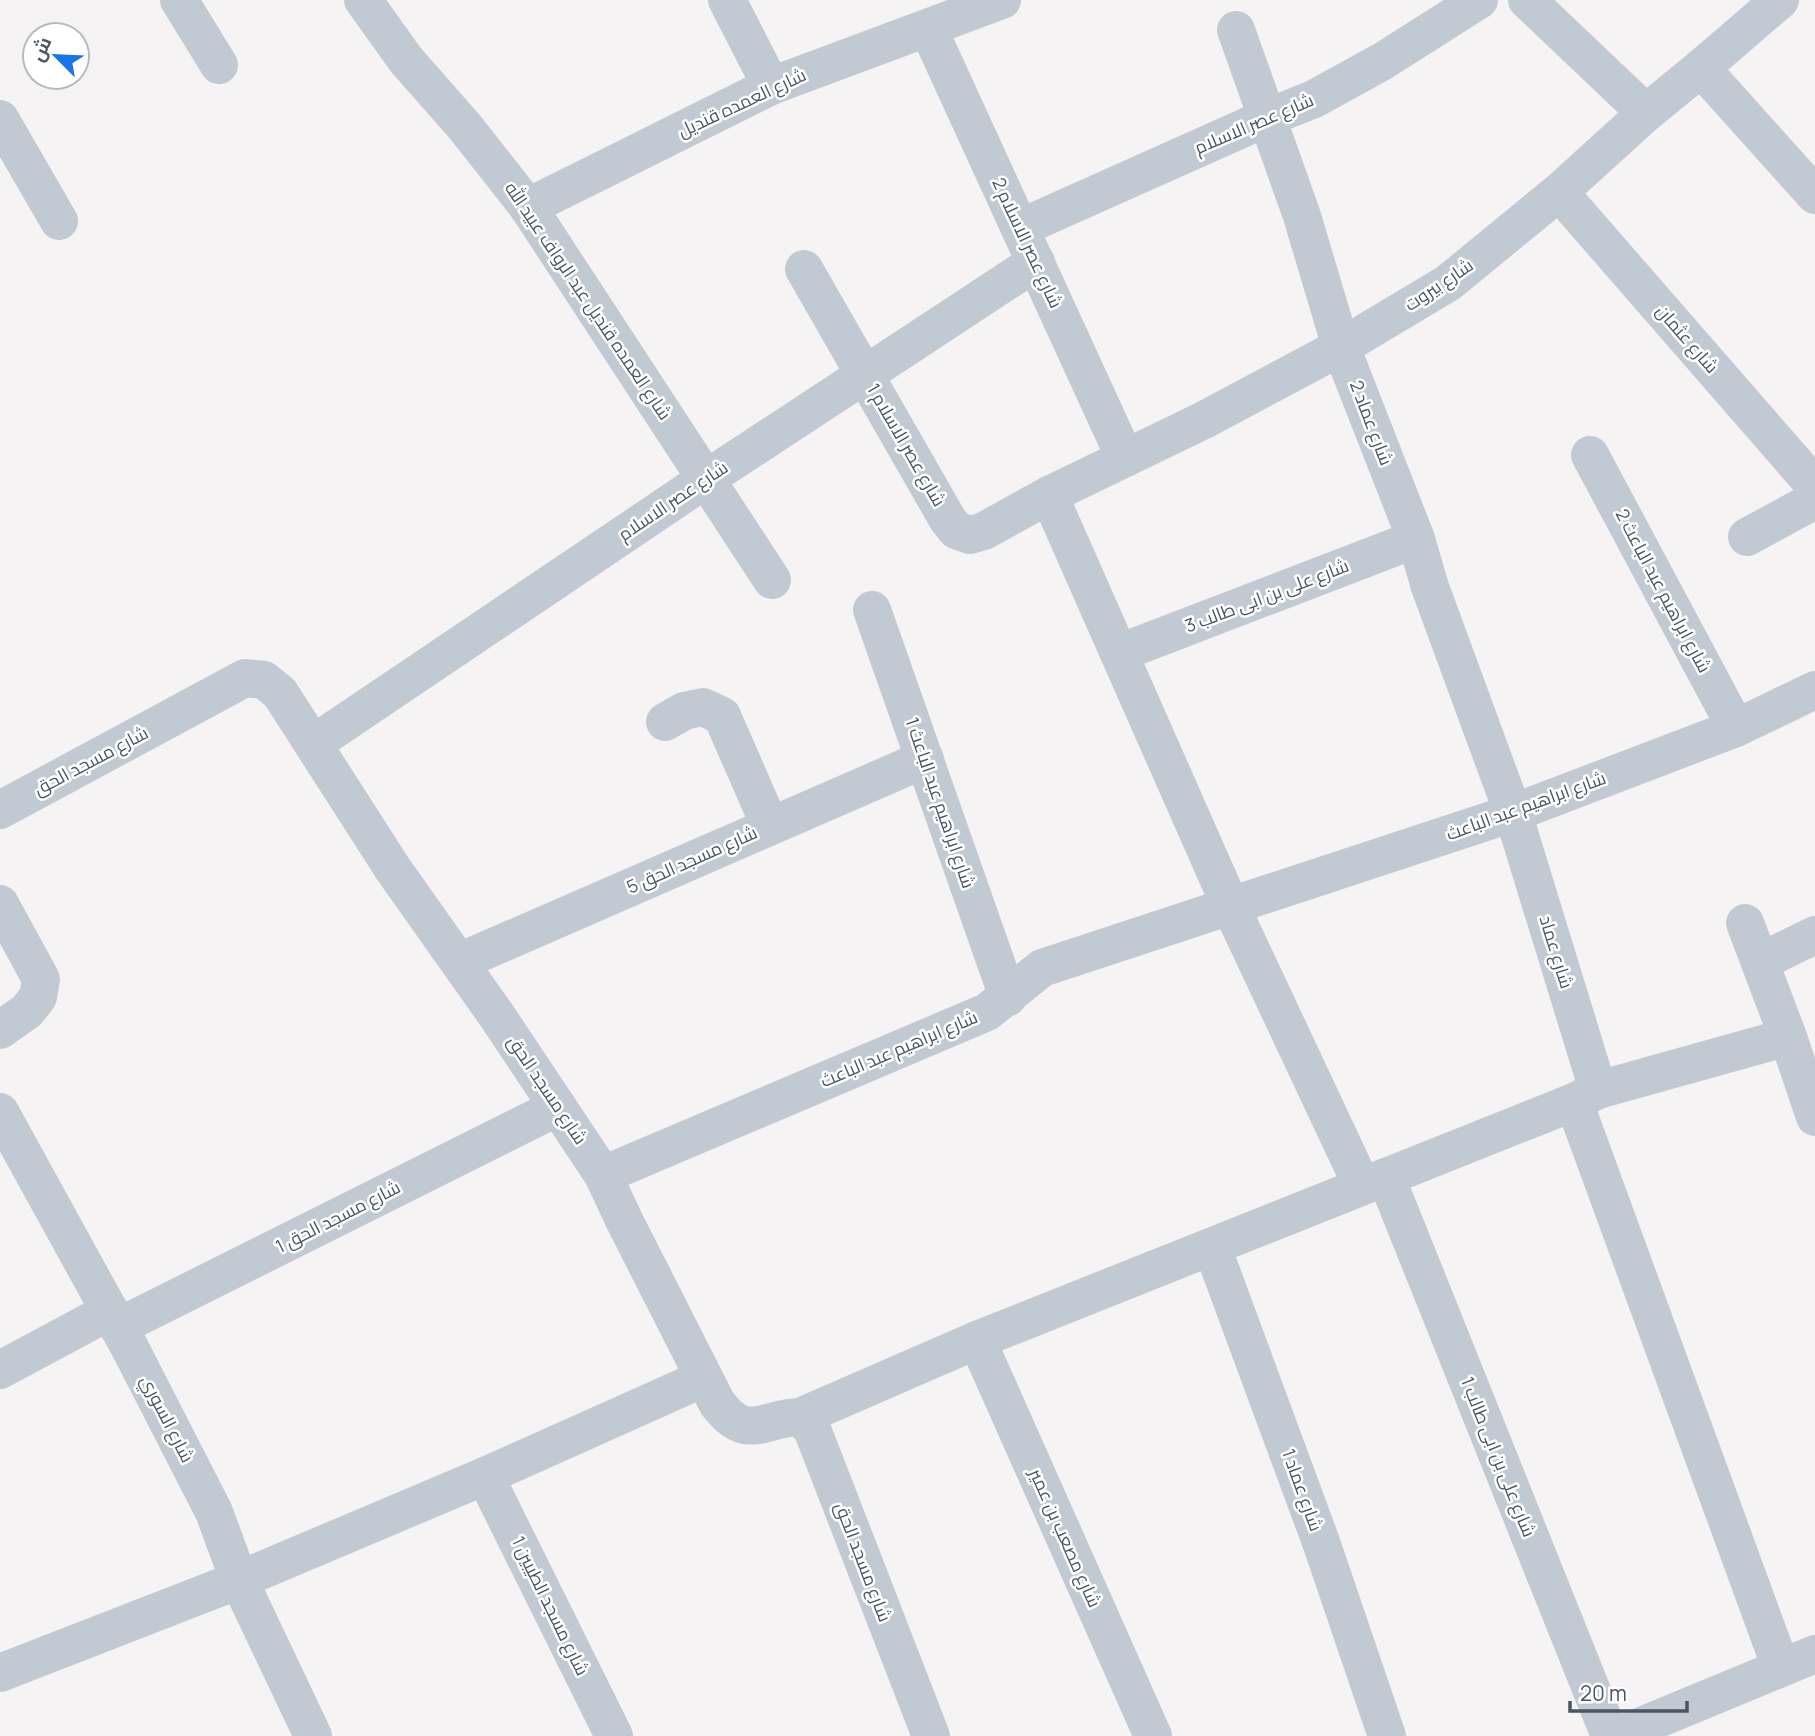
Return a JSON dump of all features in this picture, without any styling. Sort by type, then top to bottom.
[{"type":"street","points":[[179,0],[219,65]]},
{"type":"street","name":"شارع العمده قنديل عبد الرواف عبيد الله","points":[[363,0],[406,60],[465,127],[528,207],[772,580]]},
{"type":"street","points":[[727,0],[771,86]]},
{"type":"street","name":"شارع العمده قنديل","points":[[528,207],[771,86],[1002,0]]},
{"type":"street","name":"شارع عصر الاسلام","points":[[1020,228],[1314,99],[1383,61],[1479,0]]},
{"type":"street","points":[[1527,0],[1646,113]]},
{"type":"street","name":"شارع بيروت","points":[[1049,495],[1204,420],[1341,347],[1448,283],[1559,192],[1646,113],[1780,0]]},
{"type":"street","name":"شارع عصر الاسلام 2","points":[[928,28],[1125,458]]},
{"type":"street","name":"شارع عماد 2","points":[[1236,30],[1301,216],[1341,347],[1416,538],[1430,587],[1513,813]]},
{"type":"street","points":[[1701,68],[1815,195]]},
{"type":"street","points":[[0,118],[59,222]]},
{"type":"street","name":"شارع عثمان","points":[[1559,192],[1815,486]]},
{"type":"street","name":"شارع عصر الاسلام","points":[[313,744],[706,479],[1036,262]]},
{"type":"street","name":"شارع عصر الاسلام 1","points":[[804,269],[957,530],[970,535],[984,531],[1049,495]]},
{"type":"street","name":"شارع ابراهيم عبد الباعث 2","points":[[1590,454],[1736,729]]},
{"type":"street","points":[[1049,495],[1230,905],[1374,1182]]},
{"type":"street","points":[[1747,537],[1815,500]]},
{"type":"street","name":"شارع على بن ابى طالب 3","points":[[1119,653],[1416,538]]},
{"type":"street","name":"شارع ابراهيم عبد الباعث 1","points":[[872,610],[1009,997]]},
{"type":"street","name":"شارع مسجد الحق","points":[[0,810],[245,678],[264,680],[280,693],[393,869],[603,1175],[704,1378],[728,1417],[742,1424],[759,1426],[783,1418],[800,1418],[812,1429],[931,1736]]},
{"type":"street","name":"شارع ابراهيم عبد الباعث","points":[[603,1175],[987,1012],[1042,968],[1513,813],[1736,729],[1815,690]]},
{"type":"street","points":[[665,722],[684,711],[703,707],[722,716],[770,826]]},
{"type":"street","name":"شارع مسجد الحق 5","points":[[459,962],[925,759]]},
{"type":"street","name":"شارع عماد","points":[[1513,813],[1586,1096],[1798,1661]]},
{"type":"street","points":[[0,904],[41,979],[38,997],[27,1011],[0,1030]]},
{"type":"street","points":[[1745,923],[1815,1117]]},
{"type":"street","points":[[1759,962],[1815,935]]},
{"type":"street","points":[[800,1418],[977,1340],[1586,1096],[1788,1037]]},
{"type":"street","name":"شارع مسجد الحق 1","points":[[0,1370],[114,1319],[558,1107]]},
{"type":"street","name":"شارع السوري","points":[[0,1112],[114,1319],[214,1512],[239,1580],[313,1736]]},
{"type":"street","name":"شارع على بن ابى طالب 1","points":[[1374,1182],[1610,1736]]},
{"type":"street","name":"شارع عماد 1","points":[[1212,1247],[1321,1542],[1387,1736]]},
{"type":"street","name":"شارع مصعب بن عمير","points":[[977,1340],[1153,1736]]},
{"type":"street","points":[[0,1673],[239,1580],[485,1476],[704,1378]]},
{"type":"street","name":"شارع مسجد الطيبين 1","points":[[485,1476],[614,1736]]},
{"type":"street","points":[[1617,1736],[1798,1661]]}]
